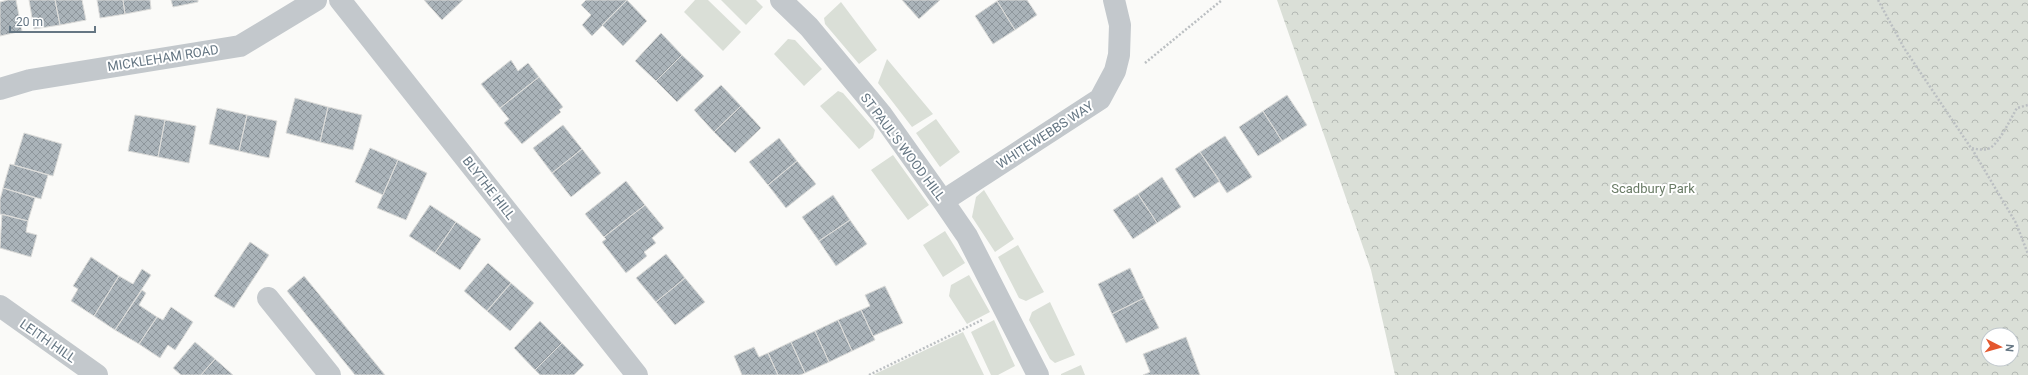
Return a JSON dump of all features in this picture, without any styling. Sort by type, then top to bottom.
[{"type":"street","name":"MICKLEHAM ROAD","points":[[0,89],[30,80],[240,46],[316,0]]},
{"type":"street","name":"BLYTHE HILL","points":[[340,0],[637,375]]},
{"type":"street","name":"ST PAUL'S WOOD HILL","points":[[781,0],[809,27],[882,115],[967,236],[1006,309],[1038,375]]},
{"type":"street","name":"WHITEWEBBS WAY","points":[[943,201],[1100,99],[1115,71],[1119,55],[1120,24],[1114,0]]},
{"type":"street","points":[[268,298],[330,375]]},
{"type":"street","name":"LEITH HILL","points":[[0,306],[97,375]]},
{"type":"path","points":[[1143,65],[1222,0]]},
{"type":"path","points":[[1878,0],[1904,48],[1971,148],[2016,223],[2028,254]]},
{"type":"path","points":[[1971,148],[1981,150],[1990,148],[2005,129],[2017,108],[2028,105]]},
{"type":"path","points":[[869,375],[1006,309]]},
{"type":"green space","points":[[695,0],[708,0],[741,32],[723,51],[684,12]]},
{"type":"green space","points":[[721,0],[756,0],[763,7],[746,25]]},
{"type":"green space","name":"Scadbury Park","points":[[1277,0],[2028,0],[2028,375],[1395,375],[1371,270]]},
{"type":"green space","points":[[841,2],[877,50],[859,64],[825,24],[824,18]]},
{"type":"green space","points":[[788,39],[795,40],[822,69],[804,86],[774,54]]},
{"type":"green space","points":[[887,59],[933,114],[912,127],[878,83]]},
{"type":"green space","points":[[838,91],[843,93],[875,130],[873,138],[859,149],[820,106]]},
{"type":"green space","points":[[936,119],[960,152],[940,167],[916,133]]},
{"type":"green space","points":[[893,155],[929,205],[908,220],[871,170]]},
{"type":"green space","points":[[984,190],[1014,239],[995,252],[972,217],[976,197]]},
{"type":"green space","points":[[945,231],[965,263],[943,277],[923,245]]},
{"type":"green space","points":[[1018,245],[1044,292],[1026,301],[1019,298],[998,257]]},
{"type":"green space","points":[[969,275],[990,312],[967,324],[949,296],[951,285]]},
{"type":"green space","points":[[1050,302],[1075,355],[1055,363],[1050,359],[1029,320],[1032,312]]},
{"type":"green space","points":[[994,320],[1015,366],[998,375],[991,375],[971,332]]},
{"type":"green space","points":[[963,332],[984,375],[873,375]]},
{"type":"green space","points":[[1081,365],[1085,375],[1061,375],[1061,374]]},
{"type":"building","points":[[16,0],[22,31],[0,36],[0,2]]},
{"type":"building","points":[[29,0],[55,0],[60,25],[34,29]]},
{"type":"building","points":[[55,0],[82,0],[86,20],[60,25]]},
{"type":"building","points":[[97,0],[123,0],[125,14],[100,18]]},
{"type":"building","points":[[123,0],[150,0],[151,9],[125,14]]},
{"type":"building","points":[[171,0],[198,0],[198,2],[173,7]]},
{"type":"building","points":[[424,0],[463,0],[442,20]]},
{"type":"building","points":[[586,0],[627,0],[592,36],[582,25],[591,15],[581,5]]},
{"type":"building","points":[[627,0],[647,21],[623,46],[602,25]]},
{"type":"building","points":[[902,0],[940,0],[919,19]]},
{"type":"building","points":[[1027,0],[1037,15],[1015,30],[997,1]]},
{"type":"building","points":[[997,1],[1015,30],[993,44],[975,16]]},
{"type":"building","points":[[661,33],[682,55],[656,81],[635,61]]},
{"type":"building","points":[[682,55],[704,76],[677,102],[656,81]]},
{"type":"building","points":[[511,60],[518,71],[528,63],[539,77],[500,108],[481,84]]},
{"type":"building","points":[[539,77],[563,107],[559,110],[561,112],[522,144],[504,123],[509,119],[500,108]]},
{"type":"building","points":[[721,85],[741,106],[714,132],[694,110]]},
{"type":"building","points":[[1287,95],[1307,125],[1282,141],[1263,111]]},
{"type":"building","points":[[295,98],[328,107],[320,142],[286,133]]},
{"type":"building","points":[[741,106],[761,128],[735,153],[714,132]]},
{"type":"building","points":[[328,107],[362,115],[353,150],[320,142]]},
{"type":"building","points":[[217,108],[247,115],[239,151],[209,144]]},
{"type":"building","points":[[1263,111],[1282,141],[1258,156],[1239,127]]},
{"type":"building","points":[[135,115],[165,120],[158,157],[128,151]]},
{"type":"building","points":[[247,115],[277,121],[269,158],[239,151]]},
{"type":"building","points":[[165,120],[196,126],[189,163],[158,157]]},
{"type":"building","points":[[563,125],[582,149],[552,173],[533,148]]},
{"type":"building","points":[[24,133],[62,144],[53,176],[14,165]]},
{"type":"building","points":[[1225,136],[1252,177],[1227,193],[1200,152]]},
{"type":"building","points":[[779,138],[797,161],[768,185],[749,162]]},
{"type":"building","points":[[370,148],[398,160],[383,195],[355,182]]},
{"type":"building","points":[[582,149],[601,173],[571,197],[552,173]]},
{"type":"building","points":[[1200,152],[1220,181],[1194,198],[1175,169]]},
{"type":"building","points":[[398,160],[427,173],[406,220],[377,208]]},
{"type":"building","points":[[797,161],[816,184],[786,208],[768,185]]},
{"type":"building","points":[[10,164],[48,175],[41,199],[3,188]]},
{"type":"building","points":[[1162,177],[1181,207],[1157,223],[1138,194]]},
{"type":"building","points":[[626,181],[645,205],[604,237],[585,214]]},
{"type":"building","points":[[3,188],[35,198],[28,221],[0,214],[0,200]]},
{"type":"building","points":[[1138,194],[1157,223],[1133,239],[1113,210]]},
{"type":"building","points":[[833,195],[850,220],[819,241],[802,217]]},
{"type":"building","points":[[430,205],[456,222],[435,253],[409,236]]},
{"type":"building","points":[[645,205],[664,228],[652,238],[656,243],[644,252],[647,256],[626,273],[602,242],[606,239],[604,237]]},
{"type":"building","points":[[2,214],[28,221],[26,232],[37,235],[31,257],[0,248]]},
{"type":"building","points":[[850,220],[867,244],[836,266],[819,241]]},
{"type":"building","points":[[456,222],[481,239],[460,270],[435,253]]},
{"type":"building","points":[[250,242],[269,255],[234,308],[214,296]]},
{"type":"building","points":[[666,254],[685,278],[656,302],[636,278]]},
{"type":"building","points":[[91,257],[119,276],[94,316],[71,301],[78,289],[73,286]]},
{"type":"building","points":[[488,263],[511,283],[487,311],[464,291]]},
{"type":"building","points":[[1130,268],[1144,298],[1112,314],[1098,284]]},
{"type":"building","points":[[142,269],[151,275],[115,330],[94,316],[119,276],[133,284]]},
{"type":"building","points":[[304,276],[385,375],[355,375],[287,291]]},
{"type":"building","points":[[685,278],[705,302],[675,325],[656,302]]},
{"type":"building","points":[[511,283],[534,303],[510,331],[487,311]]},
{"type":"building","points":[[885,286],[903,323],[873,336],[861,310],[870,306],[865,295]]},
{"type":"building","points":[[142,290],[146,293],[139,305],[157,317],[139,344],[115,330]]},
{"type":"building","points":[[1144,298],[1159,328],[1126,343],[1112,314]]},
{"type":"building","points":[[171,307],[193,322],[175,350],[168,345],[160,358],[139,344],[157,317],[163,320]]},
{"type":"building","points":[[861,310],[875,340],[852,351],[838,320]]},
{"type":"building","points":[[838,320],[852,351],[829,362],[815,331]]},
{"type":"building","points":[[540,321],[562,343],[535,370],[514,348]]},
{"type":"building","points":[[815,331],[829,362],[805,373],[791,342]]},
{"type":"building","points":[[1186,337],[1200,375],[1143,375],[1150,372],[1143,354]]},
{"type":"building","points":[[195,342],[215,359],[201,375],[181,375],[173,368]]},
{"type":"building","points":[[791,342],[805,373],[800,375],[778,375],[768,353]]},
{"type":"building","points":[[562,343],[584,365],[574,375],[540,375],[535,370]]},
{"type":"building","points":[[754,347],[759,357],[768,353],[778,375],[742,375],[734,356]]},
{"type":"building","points":[[215,359],[233,375],[201,375]]}]
